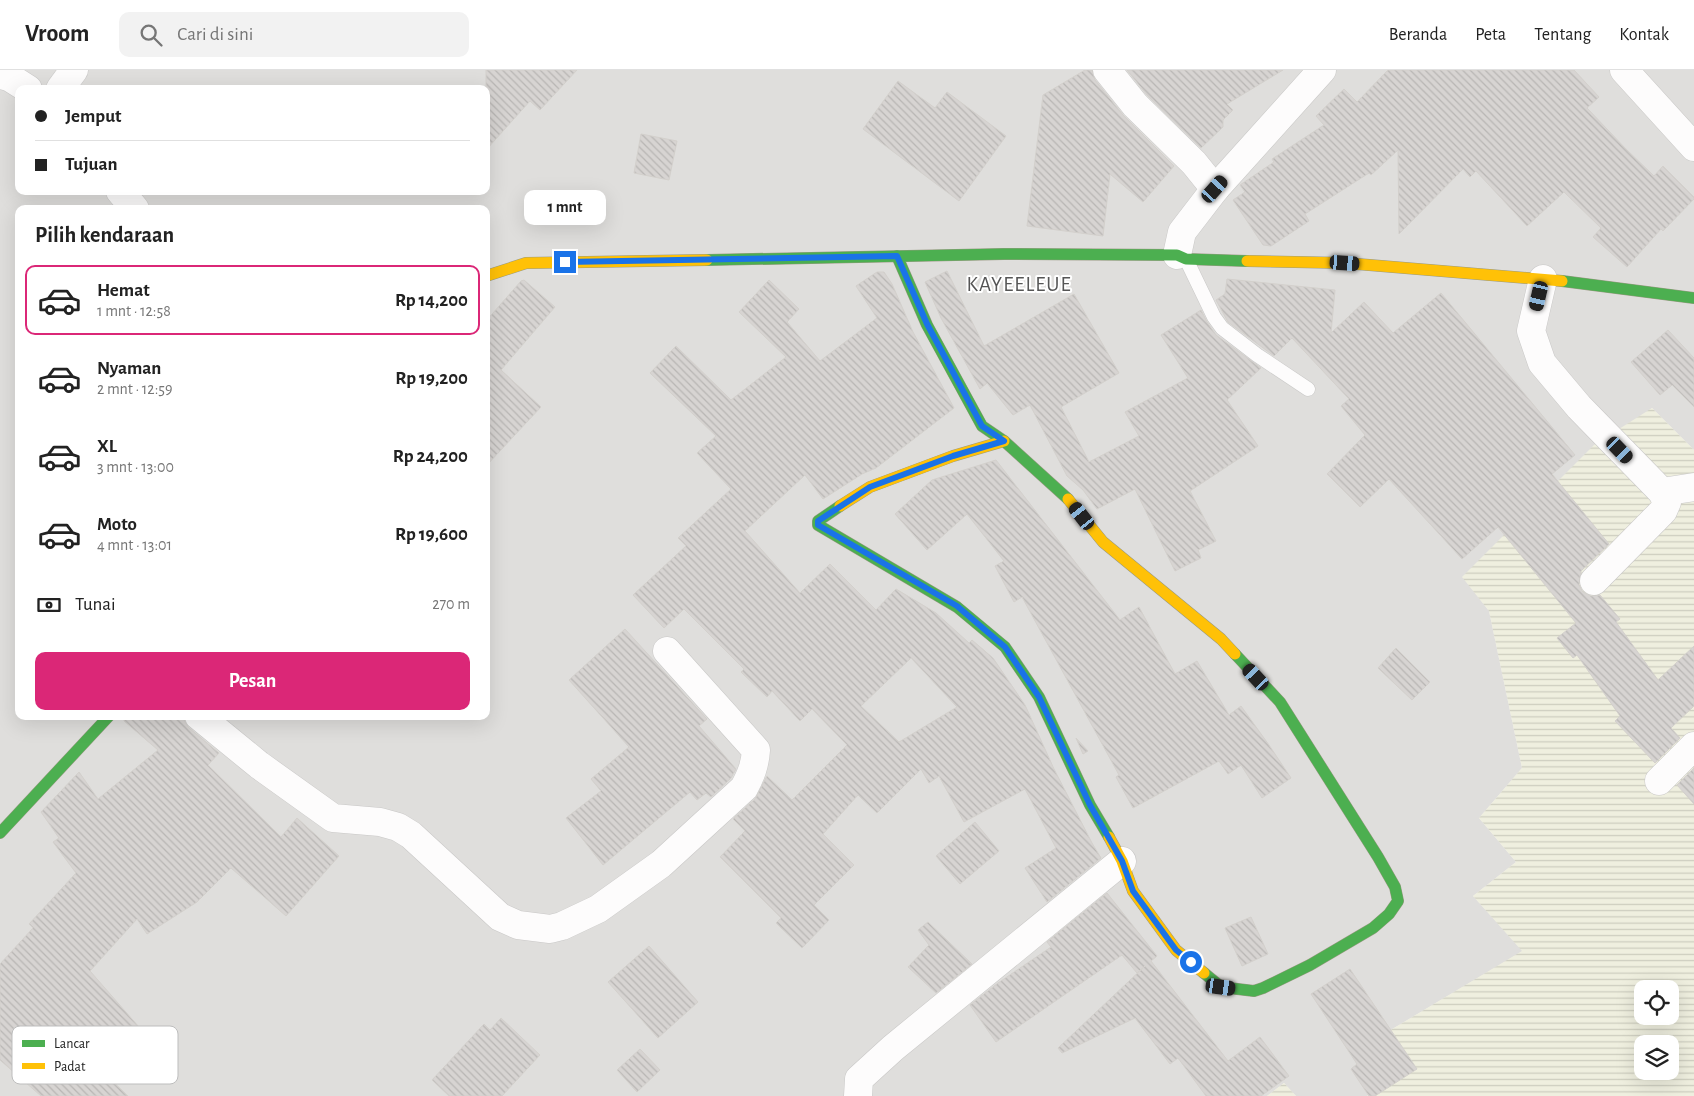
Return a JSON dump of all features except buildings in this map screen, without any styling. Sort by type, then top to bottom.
[{"type":"street","points":[[63,85],[74,70]]},
{"type":"street","points":[[1108,70],[1135,105],[1194,163],[1215,189]]},
{"type":"street","points":[[1182,257],[1182,232],[1215,189],[1322,70]]},
{"type":"street","points":[[1624,70],[1694,147]]},
{"type":"street","points":[[0,75],[9,77],[22,85]]},
{"type":"street","points":[[123,195],[132,205]]},
{"type":"street","points":[[490,274],[526,263],[1004,254],[1182,257],[1345,263],[1543,279],[1694,298]]},
{"type":"street","points":[[897,256],[927,324],[982,426],[1004,441],[1072,502],[1103,542],[1221,639],[1280,702],[1395,887],[1398,901],[1389,914],[1373,928],[1310,965],[1263,988],[1254,991],[1221,987],[1176,950],[1133,891],[1122,861],[1090,805],[1039,697],[1005,647],[957,606],[819,527],[817,522],[870,487],[953,456],[1004,441]]},
{"type":"street","points":[[1543,279],[1531,332],[1542,363],[1579,407],[1662,492],[1667,502],[1662,511],[1594,581]]},
{"type":"street","points":[[1662,492],[1694,486]]},
{"type":"street","points":[[204,720],[259,765],[333,818],[380,822],[398,828],[411,836],[500,917],[518,925],[550,929],[562,926],[598,909],[661,864],[744,788],[752,775],[756,760],[756,750],[667,651]]},
{"type":"street","points":[[0,833],[105,720]]},
{"type":"street","points":[[1659,781],[1694,746]]},
{"type":"street","points":[[858,1096],[859,1079],[893,1048],[1122,861]]},
{"type":"lane","points":[[1182,257],[1222,328],[1257,355],[1308,389]]},
{"type":"shaded area","points":[[0,70],[1694,70],[1694,450],[1652,408],[1463,577],[1489,611],[1522,768],[1479,818],[1516,862],[1473,896],[1523,951],[1389,1031],[1409,1075],[1367,1096],[1296,1096],[1284,1083],[1267,1096],[0,1096]]},
{"type":"green space","points":[[1652,408],[1694,450],[1694,1096],[1367,1096],[1409,1074],[1389,1031],[1522,951],[1473,896],[1516,862],[1479,818],[1522,768],[1489,611],[1462,577],[1594,445]]},
{"type":"green space","points":[[1284,1083],[1296,1096],[1267,1096]]},
{"type":"traffic: fast","points":[[707,260],[1004,254],[1177,255],[1186,259],[1247,261]]},
{"type":"traffic: fast","points":[[897,256],[927,325],[982,426],[1004,441],[1068,499]]},
{"type":"traffic: fast","points":[[1562,281],[1694,298]]},
{"type":"traffic: fast","points":[[840,506],[818,521],[818,525],[957,607],[1005,647],[1039,697],[1090,805],[1109,837]]},
{"type":"traffic: fast","points":[[1204,973],[1221,987],[1254,991],[1263,988],[1310,965],[1373,928],[1389,914],[1398,901],[1395,887],[1378,857],[1280,702],[1235,654]]},
{"type":"traffic: fast","points":[[0,833],[105,720]]},
{"type":"traffic: slow","points":[[490,275],[526,263],[707,260]]},
{"type":"traffic: slow","points":[[1247,261],[1345,263],[1562,281]]},
{"type":"traffic: slow","points":[[840,506],[870,487],[953,456],[1004,441]]},
{"type":"traffic: slow","points":[[1068,499],[1103,542],[1221,639],[1235,654]]},
{"type":"traffic: slow","points":[[1109,837],[1122,861],[1133,891],[1176,950],[1204,973]]},
{"type":"district","name":"KAYEELEUE","points":[[1019,284]]},
{"type":"route","points":[[565,262],[897,256],[927,324],[982,426],[1004,441],[953,456],[870,487],[818,521],[818,525],[957,606],[1005,647],[1039,697],[1090,805],[1122,861],[1133,891],[1176,950],[1191,962]]}]
